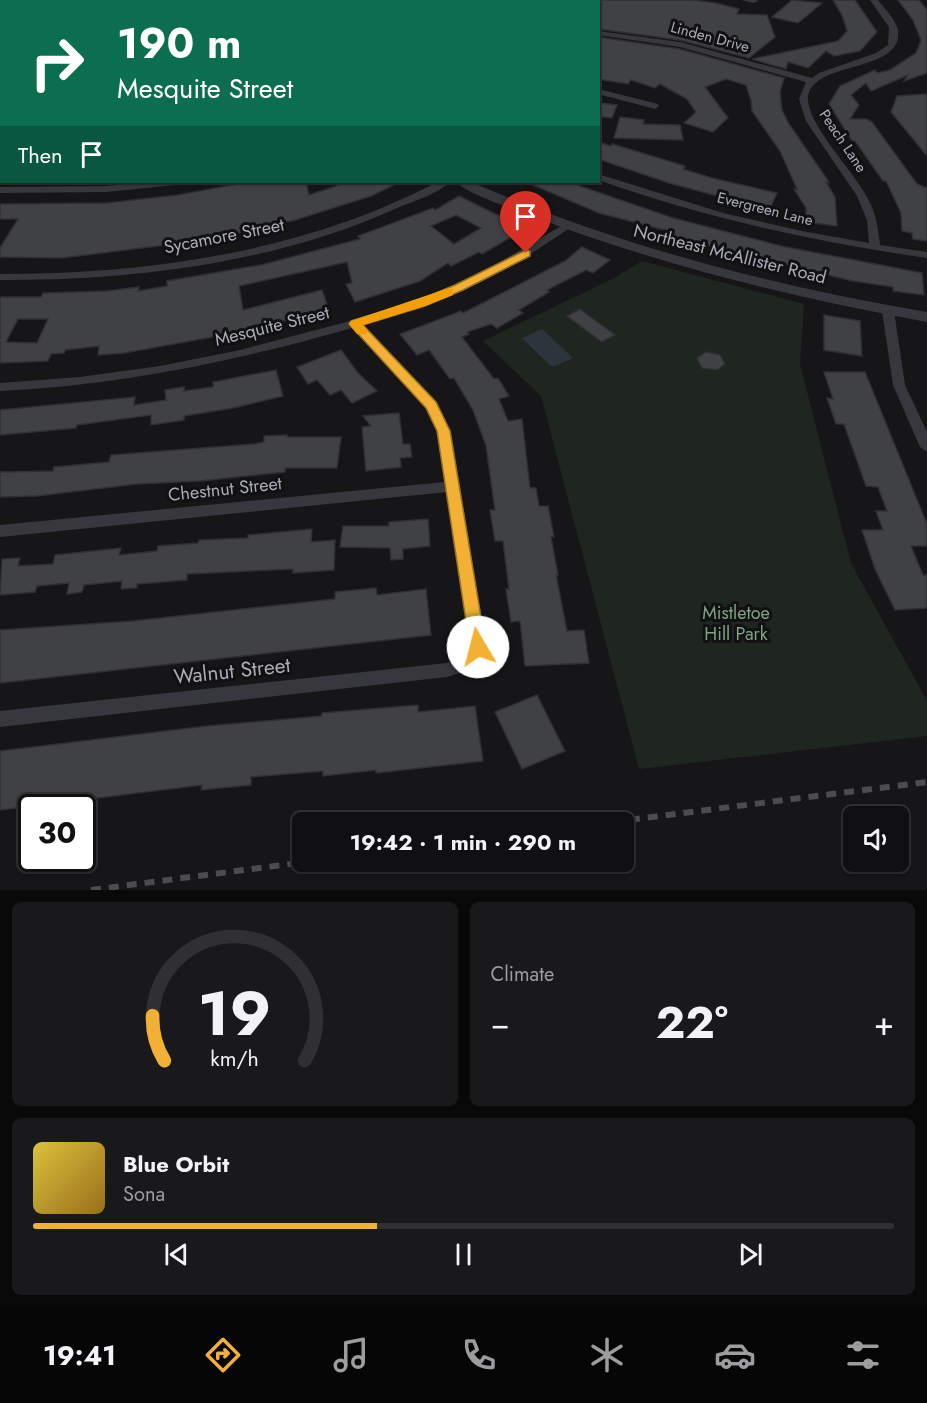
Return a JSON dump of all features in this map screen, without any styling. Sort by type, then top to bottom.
[{"type":"street","points":[[812,81],[837,69],[872,59],[889,49],[894,41],[891,23],[874,0]]},
{"type":"street","name":"Linden Drive","points":[[600,33],[662,40],[713,52],[812,81]]},
{"type":"street","name":"Peach Lane","points":[[812,81],[803,99],[804,108],[862,196],[872,220],[875,248]]},
{"type":"street","points":[[600,92],[655,106]]},
{"type":"street","name":"Evergreen Lane","points":[[600,178],[630,189],[763,226],[875,248],[927,255]]},
{"type":"street","points":[[0,190],[106,189],[165,183]]},
{"type":"street","name":"Sycamore Street","points":[[0,277],[34,278],[122,272],[231,255],[332,230],[402,203],[443,183]]},
{"type":"street","name":"Northeast McAllister Road","points":[[464,183],[566,226],[628,248],[711,272],[888,311],[927,317]]},
{"type":"street","name":"Mesquite Street","points":[[0,387],[33,386],[148,372],[262,349],[355,324],[421,303],[478,280],[526,253],[566,226]]},
{"type":"street","points":[[888,311],[899,385],[927,447]]},
{"type":"street","points":[[355,324],[432,406],[444,431],[454,486]]},
{"type":"street","name":"Chestnut Street","points":[[0,531],[454,486]]},
{"type":"street","name":"Walnut Street","points":[[0,719],[447,670],[468,663],[478,647],[454,486]]},
{"type":"green space","name":"Mistletoe Hill Park","points":[[642,261],[804,304],[800,364],[851,563],[927,701],[927,736],[639,769],[541,396],[483,341],[614,278]]},
{"type":"shaded area","points":[[542,329],[573,358],[552,367],[522,338]]},
{"type":"building","points":[[601,0],[692,0],[716,3],[739,9],[737,14],[767,15],[775,37],[749,58],[680,40],[600,29]]},
{"type":"building","points":[[792,0],[822,3],[798,23],[772,17]]},
{"type":"building","points":[[833,0],[855,0],[877,32],[860,51],[834,56],[826,51],[808,68],[788,62],[786,69],[752,59],[838,41],[847,31],[842,15]]},
{"type":"building","points":[[898,0],[919,0],[927,10],[927,73],[904,81],[908,75],[871,91],[866,83],[851,95],[859,105],[850,119],[867,119],[872,122],[917,184],[927,188],[927,241],[913,239],[912,233],[902,231],[901,213],[886,181],[883,181],[855,141],[852,141],[829,104],[840,86],[875,70],[877,73],[890,70],[916,53],[921,40],[913,20]]},
{"type":"building","points":[[600,37],[680,49],[784,78],[780,92],[782,110],[829,182],[826,182],[835,197],[837,226],[806,222],[806,208],[794,189],[797,189],[780,151],[752,111],[746,85],[726,79],[705,87],[728,118],[713,132],[684,123],[696,112],[687,99],[660,84],[655,88],[631,80],[628,84],[600,79]]},
{"type":"building","points":[[927,94],[927,156],[891,112],[897,96]]},
{"type":"building","points":[[600,103],[617,105],[612,118],[600,116]]},
{"type":"building","points":[[620,117],[644,120],[643,124],[680,125],[683,140],[614,138]]},
{"type":"building","points":[[600,143],[611,146],[612,144],[685,166],[683,169],[712,178],[777,193],[771,206],[756,203],[755,206],[669,183],[600,160]]},
{"type":"building","points":[[243,183],[306,183],[309,195],[345,183],[398,183],[371,196],[295,220],[231,235],[205,237],[205,240],[62,258],[0,257],[0,248],[18,219],[0,219],[0,204],[107,203],[178,195]]},
{"type":"building","points":[[528,183],[571,183],[673,218],[781,246],[922,273],[924,295],[893,291],[893,287],[853,281],[669,237],[672,232],[599,213]]},
{"type":"building","points":[[459,196],[495,214],[521,223],[512,231],[518,233],[482,254],[479,252],[451,266],[448,263],[420,281],[355,302],[346,284],[352,283],[347,262],[239,286],[243,310],[322,290],[329,310],[268,325],[262,317],[265,326],[246,331],[124,353],[98,355],[99,346],[51,354],[48,361],[0,363],[0,297],[41,297],[43,293],[107,291],[139,287],[138,291],[167,286],[167,281],[261,265],[360,239],[358,236],[433,208],[435,210]],"holes":[[[456,215],[481,228],[454,244],[431,226]],[[18,319],[48,319],[37,343],[6,342]]]},
{"type":"building","points":[[582,247],[610,260],[593,273],[586,270],[547,290],[549,292],[519,310],[523,313],[497,328],[491,324],[467,332],[469,334],[462,337],[494,379],[498,378],[509,396],[499,399],[508,421],[522,419],[530,488],[536,488],[539,506],[548,506],[554,537],[551,537],[558,575],[556,575],[567,631],[584,630],[589,663],[525,666],[520,621],[511,622],[503,541],[495,541],[490,510],[495,510],[486,446],[473,410],[454,378],[450,379],[429,350],[417,355],[400,334],[461,311],[463,313],[565,261]]},
{"type":"building","points":[[580,309],[615,335],[602,342],[567,316]]},
{"type":"building","points":[[824,315],[860,321],[862,356],[824,350]]},
{"type":"building","points":[[341,350],[358,373],[377,391],[352,403],[341,390],[330,395],[317,380],[308,384],[297,367]]},
{"type":"building","points":[[706,352],[720,355],[725,364],[717,370],[702,368],[697,358]]},
{"type":"building","points":[[276,370],[283,396],[233,408],[184,416],[184,420],[151,425],[151,415],[77,425],[76,428],[0,435],[0,410],[135,397],[134,405],[166,400],[165,390],[184,387],[184,391],[213,387],[213,382]]},
{"type":"building","points":[[824,372],[865,372],[927,524],[927,546],[911,546],[923,575],[927,575],[927,608],[895,610],[875,569],[862,530],[883,530],[876,511],[887,511],[878,487],[866,486],[844,424],[836,424],[827,398],[833,399]]},
{"type":"building","points":[[399,413],[403,444],[410,444],[412,457],[400,458],[401,467],[366,471],[362,427],[371,426],[363,416]]},
{"type":"building","points":[[287,435],[287,437],[341,437],[337,468],[285,468],[285,472],[200,481],[137,484],[37,496],[0,497],[0,472],[53,471],[54,467],[109,462],[111,455],[254,444],[264,442],[264,436]]},
{"type":"building","points":[[428,519],[430,546],[403,549],[403,559],[391,560],[390,548],[340,547],[343,526],[389,526],[389,522]]},
{"type":"building","points":[[312,529],[311,542],[335,540],[334,570],[293,573],[293,569],[187,574],[187,580],[137,584],[137,588],[121,589],[122,581],[84,585],[82,592],[67,594],[69,583],[37,586],[35,592],[0,595],[2,559],[20,558],[18,566],[53,564],[55,555],[121,548],[119,555],[157,551],[158,546],[198,543],[199,540],[248,538],[248,535]]},
{"type":"building","points":[[376,588],[377,595],[426,589],[431,635],[0,683],[0,630],[133,621],[335,599],[335,592]]},
{"type":"building","points":[[537,695],[565,751],[522,769],[495,712]]},
{"type":"building","points":[[418,705],[418,712],[475,706],[483,761],[376,773],[376,770],[323,776],[323,771],[251,777],[251,785],[201,790],[202,785],[96,798],[96,794],[18,794],[18,808],[0,810],[0,751],[207,726],[322,716],[322,713]]},
{"type":"railway","points":[[634,819],[927,782]]},
{"type":"railway","points":[[91,890],[292,864]]},
{"type":"slow traffic","points":[[362,331],[355,324],[449,292]]},
{"type":"route","points":[[478,647],[444,431],[432,406],[355,324],[459,288],[526,253]]}]
